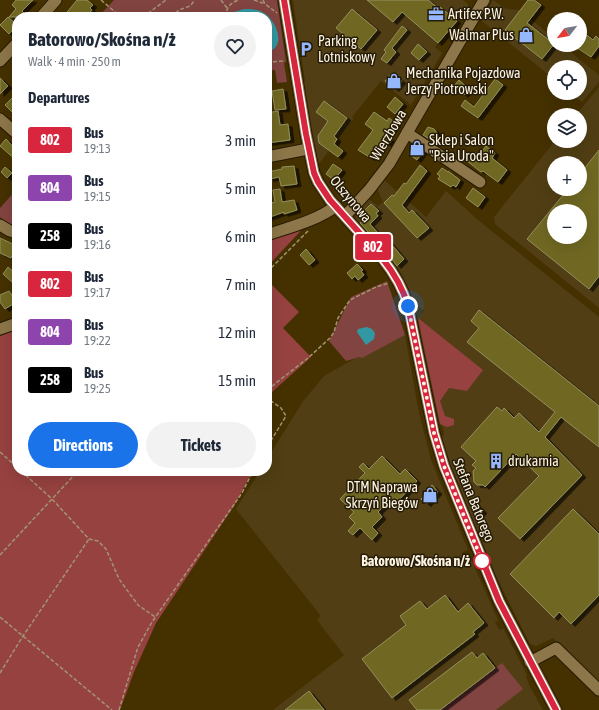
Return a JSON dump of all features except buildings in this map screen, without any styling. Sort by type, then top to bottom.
[{"type":"street","points":[[45,12],[56,0]]},
{"type":"street","name":"Olszynowa","points":[[284,0],[308,149],[318,182],[336,206],[382,258],[397,279],[406,296],[414,333]]},
{"type":"street","name":"Wierzbowa","points":[[345,216],[378,179],[389,164],[484,0]]},
{"type":"street","points":[[0,61],[12,48]]},
{"type":"street","points":[[0,118],[12,129]]},
{"type":"street","points":[[407,133],[480,182]]},
{"type":"street","points":[[272,156],[308,149]]},
{"type":"street","points":[[272,233],[319,216],[336,206]]},
{"type":"street","points":[[0,225],[12,232]]},
{"type":"street","points":[[0,329],[12,325]]},
{"type":"street","name":"Stefana Batorego","points":[[414,333],[434,433],[444,466],[499,601],[556,710]]},
{"type":"street","points":[[530,662],[556,648],[599,690]]},
{"type":"path","points":[[101,0],[115,12]]},
{"type":"path","points":[[150,12],[166,0]]},
{"type":"path","points":[[177,12],[190,6],[195,0]]},
{"type":"path","points":[[221,0],[227,8],[227,12]]},
{"type":"path","points":[[227,8],[238,0]]},
{"type":"path","points":[[254,0],[265,4],[282,16]]},
{"type":"path","points":[[263,0],[265,4]]},
{"type":"path","points":[[272,62],[289,61]]},
{"type":"path","points":[[272,267],[300,240],[319,216]]},
{"type":"path","points":[[272,386],[308,358],[330,338],[334,332],[338,318],[350,300],[376,287],[397,279]]},
{"type":"path","points":[[272,402],[281,408],[286,416],[272,439]]},
{"type":"path","points":[[0,452],[12,463]]},
{"type":"path","points":[[27,476],[52,499],[89,539],[98,541],[106,549],[118,580],[138,605],[155,618]]},
{"type":"path","points":[[0,555],[73,476]]},
{"type":"path","points":[[119,710],[138,647],[155,618],[242,493],[250,476]]},
{"type":"path","points":[[0,673],[23,636],[89,539]]},
{"type":"path","points":[[0,617],[112,710]]},
{"type":"shaded area","points":[[114,0],[277,0],[286,62],[284,63],[287,82],[277,83],[275,70],[272,70],[272,12],[103,12]]},
{"type":"shaded area","points":[[293,0],[463,0],[469,5],[435,47],[442,53],[411,105],[381,81],[352,117],[353,119],[321,161],[317,163],[303,83],[305,81]]},
{"type":"shaded area","points":[[493,0],[506,9],[519,10],[547,32],[547,52],[571,52],[580,60],[547,60],[547,73],[482,21]]},
{"type":"shaded area","points":[[587,65],[599,75],[599,82],[587,96]]},
{"type":"shaded area","points":[[599,87],[599,308],[495,224],[494,217],[549,148],[587,148],[587,108],[582,108]]},
{"type":"shaded area","points":[[383,179],[426,217],[446,191],[478,220],[599,317],[599,682],[553,638],[536,646],[530,644],[494,572],[482,543],[485,540],[481,532],[477,532],[456,482],[441,437],[444,435],[443,428],[440,424],[419,328],[418,318],[424,311],[415,303],[399,270],[359,224],[355,216],[356,211],[366,200],[370,200],[378,206],[383,202],[377,188]]},
{"type":"shaded area","points":[[12,195],[12,225],[0,217],[0,208]]},
{"type":"shaded area","points":[[308,223],[272,262],[272,236]]},
{"type":"shaded area","points":[[387,281],[405,335],[362,358],[359,357],[346,361],[329,341],[351,297]]},
{"type":"shaded area","points":[[272,285],[299,312],[283,328],[311,357],[272,392]]},
{"type":"shaded area","points":[[418,318],[483,370],[467,391],[449,388],[440,401],[445,416],[454,419],[454,425],[447,427],[440,424]]},
{"type":"shaded area","points":[[12,331],[12,476],[250,476],[234,506],[156,623],[134,672],[120,710],[0,710],[0,336]]},
{"type":"shaded area","points":[[405,335],[419,413],[431,460],[468,550],[462,552],[465,561],[470,557],[498,620],[495,623],[500,630],[503,628],[527,675],[529,685],[543,710],[273,710],[344,655],[317,620],[321,616],[236,509],[257,476],[272,476],[272,451],[304,400],[324,376],[361,355]]},
{"type":"shaded area","points":[[502,663],[523,689],[496,710],[440,710]]},
{"type":"water","points":[[244,9],[254,9],[262,12],[234,12]]},
{"type":"water","points":[[272,20],[275,25],[278,38],[274,49],[272,50]]},
{"type":"water","points":[[367,327],[372,329],[375,333],[374,339],[366,345],[357,332],[358,329]]},
{"type":"bus line","name":"802","points":[[284,0],[311,163],[314,173],[323,191],[330,200],[390,268],[406,296],[434,433],[444,466],[459,506],[499,601],[556,710]]},
{"type":"place","name":"Artifex P.W.","points":[[436,14]]},
{"type":"place","name":"Walmar Plus","points":[[526,35]]},
{"type":"place","name":"Parking Lotniskowy","points":[[306,49]]},
{"type":"place","name":"Mechanika Pojazdowa Jerzy Piotrowski","points":[[394,81]]},
{"type":"place","name":"Sklep i Salon \"Psia Uroda\"","points":[[417,148]]},
{"type":"place","name":"drukarnia","points":[[496,461]]},
{"type":"place","name":"DTM Naprawa Skrzyń Biegów","points":[[430,495]]},
{"type":"place","name":"Batorowo/Skośna n/ż","points":[[482,561]]},
{"type":"route","points":[[408,306],[434,433],[444,466],[482,561]]}]
